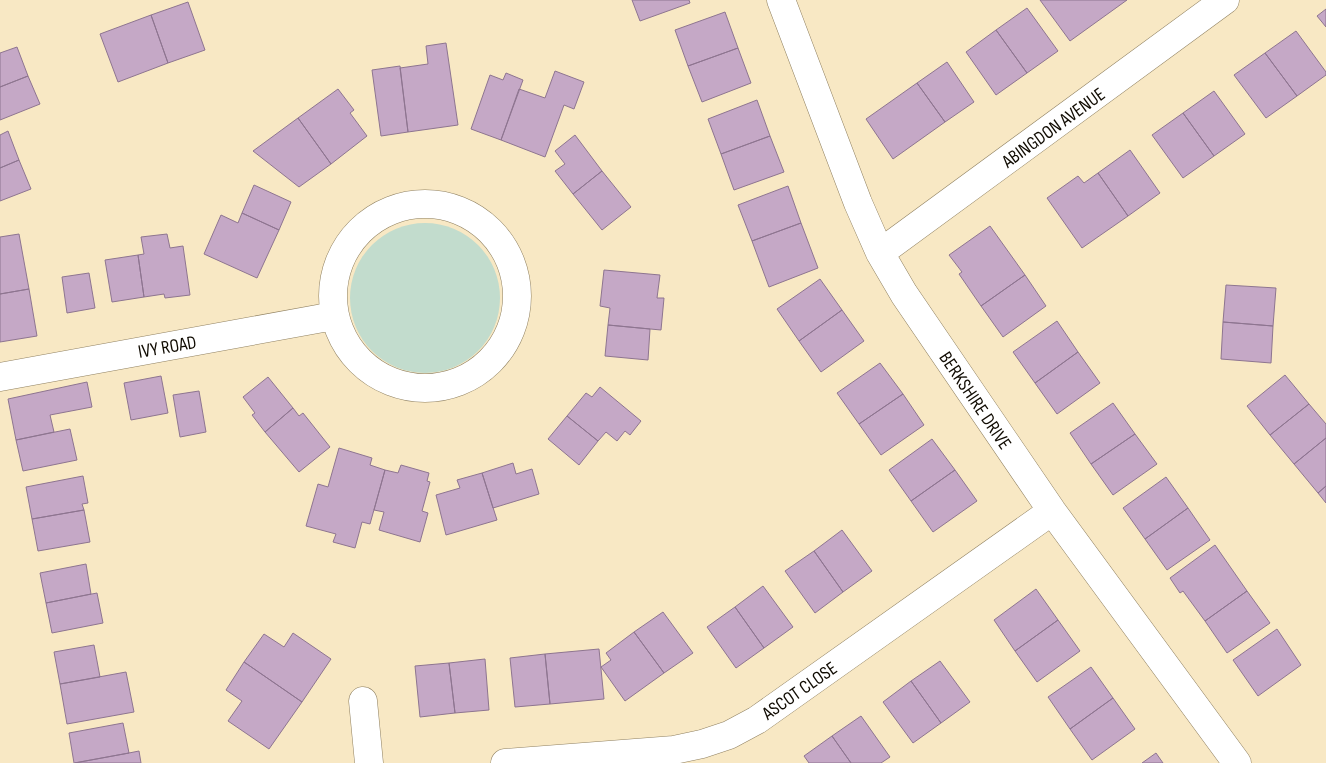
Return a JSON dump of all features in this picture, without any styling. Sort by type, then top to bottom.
[{"type":"street","name":"BERKSHIRE DRIVE","points":[[781,0],[858,203],[880,253],[904,294],[1052,511],[1237,763]]},
{"type":"street","name":"ABINGDON AVENUE","points":[[880,253],[1225,0]]},
{"type":"street","points":[[410,204],[440,204],[468,214],[492,232],[509,256],[518,286],[515,318],[503,346],[482,369],[455,384],[432,388],[424,389],[394,383],[366,368],[346,345],[334,316],[333,286],[341,257],[358,232],[381,214],[410,204]]},
{"type":"street","name":"IVY ROAD","points":[[0,377],[334,316]]},
{"type":"street","name":"ASCOT CLOSE","points":[[505,763],[674,750],[702,744],[729,735],[757,720],[1052,511]]},
{"type":"street","points":[[363,701],[370,763]]},
{"type":"green space","points":[[425,223],[440,224],[454,228],[467,235],[478,245],[488,256],[495,269],[499,283],[499,313],[495,327],[488,340],[478,351],[467,361],[454,368],[440,372],[425,373],[410,372],[396,368],[383,361],[372,351],[362,340],[355,327],[351,313],[350,298],[351,283],[355,269],[362,256],[372,245],[383,235],[396,228],[410,224]]},
{"type":"building","points":[[632,0],[689,0],[690,3],[640,21]]},
{"type":"building","points":[[1040,0],[1127,0],[1070,41]]},
{"type":"building","points":[[188,2],[205,50],[168,63],[151,15]]},
{"type":"building","points":[[1027,8],[1058,51],[1027,73],[996,30]]},
{"type":"building","points":[[1326,9],[1326,27],[1317,16]]},
{"type":"building","points":[[725,12],[738,48],[688,66],[675,30]]},
{"type":"building","points":[[151,15],[168,63],[118,82],[100,34]]},
{"type":"building","points":[[996,30],[1027,73],[996,95],[966,52]]},
{"type":"building","points":[[1296,31],[1326,72],[1326,75],[1297,96],[1265,53]]},
{"type":"building","points":[[446,43],[458,125],[408,132],[400,68],[428,64],[426,46]]},
{"type":"building","points":[[17,47],[28,76],[0,87],[0,53]]},
{"type":"building","points":[[738,48],[751,83],[702,102],[688,66]]},
{"type":"building","points":[[1265,53],[1297,96],[1266,118],[1234,75]]},
{"type":"building","points":[[947,62],[974,102],[945,122],[917,83]]},
{"type":"building","points":[[400,66],[408,132],[381,136],[372,70]]},
{"type":"building","points":[[555,71],[584,82],[574,109],[564,105],[545,157],[501,140],[519,89],[545,98]]},
{"type":"building","points":[[506,73],[523,80],[501,140],[471,129],[490,75],[503,80]]},
{"type":"building","points":[[28,76],[40,104],[0,120],[0,87]]},
{"type":"building","points":[[917,83],[945,122],[893,159],[866,119]]},
{"type":"building","points":[[338,89],[354,110],[350,113],[367,136],[331,164],[298,118]]},
{"type":"building","points":[[1214,91],[1245,134],[1214,156],[1183,113]]},
{"type":"building","points":[[757,100],[770,136],[721,154],[708,119]]},
{"type":"building","points":[[1183,113],[1214,156],[1183,178],[1152,135]]},
{"type":"building","points":[[298,118],[331,164],[299,187],[253,151]]},
{"type":"building","points":[[8,131],[19,160],[0,168],[0,135]]},
{"type":"building","points":[[575,135],[602,171],[573,194],[555,171],[565,164],[555,151]]},
{"type":"building","points":[[770,136],[784,172],[734,190],[721,154]]},
{"type":"building","points":[[1130,150],[1160,193],[1128,216],[1098,173]]},
{"type":"building","points":[[19,160],[31,189],[0,201],[0,168]]},
{"type":"building","points":[[602,171],[631,207],[602,230],[573,194]]},
{"type":"building","points":[[1098,173],[1128,216],[1082,248],[1047,198],[1078,176],[1084,183]]},
{"type":"building","points":[[254,185],[291,202],[279,230],[242,213]]},
{"type":"building","points":[[788,186],[801,223],[752,241],[738,205]]},
{"type":"building","points":[[242,213],[279,230],[257,278],[204,254],[221,215],[238,223]]},
{"type":"building","points":[[801,223],[818,268],[769,287],[752,241]]},
{"type":"building","points":[[990,226],[1025,275],[981,306],[959,274],[962,272],[949,255]]},
{"type":"building","points":[[19,234],[29,289],[0,294],[0,237]]},
{"type":"building","points":[[167,234],[170,248],[183,246],[190,295],[165,298],[164,294],[144,297],[138,255],[144,254],[141,237]]},
{"type":"building","points":[[138,255],[144,297],[112,302],[105,260]]},
{"type":"building","points":[[604,270],[660,275],[657,298],[664,298],[661,330],[608,325],[610,308],[600,306]]},
{"type":"building","points":[[89,273],[95,308],[67,313],[62,277]]},
{"type":"building","points":[[1025,275],[1046,306],[1003,337],[981,306]]},
{"type":"building","points":[[820,279],[842,310],[799,341],[777,309]]},
{"type":"building","points":[[1226,285],[1276,288],[1273,326],[1223,322]]},
{"type":"building","points":[[29,289],[37,336],[0,342],[0,294]]},
{"type":"building","points":[[842,310],[864,341],[821,372],[799,341]]},
{"type":"building","points":[[1057,321],[1078,352],[1035,383],[1013,352]]},
{"type":"building","points":[[1223,322],[1273,326],[1271,363],[1221,359]]},
{"type":"building","points":[[608,325],[650,329],[648,360],[605,356]]},
{"type":"building","points":[[1078,352],[1100,383],[1057,414],[1035,383]]},
{"type":"building","points":[[880,363],[903,394],[859,424],[837,393]]},
{"type":"building","points":[[1285,375],[1309,404],[1270,435],[1247,406]]},
{"type":"building","points":[[161,376],[168,413],[131,420],[124,383]]},
{"type":"building","points":[[268,377],[293,408],[265,432],[252,415],[255,413],[243,397]]},
{"type":"building","points":[[87,382],[92,407],[50,415],[54,432],[16,440],[8,399]]},
{"type":"building","points":[[600,387],[641,421],[630,435],[625,431],[617,441],[606,432],[598,441],[567,416],[586,393],[592,397]]},
{"type":"building","points":[[199,391],[206,432],[180,437],[173,395]]},
{"type":"building","points":[[903,394],[924,425],[881,455],[859,424]]},
{"type":"building","points":[[1113,403],[1135,434],[1091,464],[1070,433]]},
{"type":"building","points":[[1309,404],[1326,424],[1326,438],[1294,464],[1270,435]]},
{"type":"building","points":[[293,408],[299,416],[303,413],[330,447],[299,472],[265,432]]},
{"type":"building","points":[[567,416],[598,441],[579,465],[548,439]]},
{"type":"building","points":[[70,429],[77,460],[23,471],[16,440]]},
{"type":"building","points":[[1135,434],[1157,464],[1113,495],[1091,464]]},
{"type":"building","points":[[1326,438],[1326,486],[1318,493],[1294,464]]},
{"type":"building","points":[[932,439],[955,470],[911,501],[889,470]]},
{"type":"building","points":[[339,448],[372,458],[370,465],[385,470],[370,524],[362,522],[355,548],[333,542],[336,534],[306,526],[318,484],[328,487]]},
{"type":"building","points":[[513,463],[516,474],[532,469],[539,494],[493,508],[482,473]]},
{"type":"building","points":[[401,465],[429,473],[427,481],[430,482],[422,511],[428,513],[420,542],[379,530],[384,512],[374,510],[385,470],[398,473]]},
{"type":"building","points":[[955,470],[977,501],[933,532],[911,501]]},
{"type":"building","points":[[482,473],[497,520],[446,535],[436,495],[460,488],[457,480]]},
{"type":"building","points":[[83,476],[88,503],[82,504],[84,510],[32,519],[26,487]]},
{"type":"building","points":[[1166,477],[1188,508],[1145,539],[1123,508]]},
{"type":"building","points":[[1326,486],[1326,503],[1318,493]]},
{"type":"building","points":[[1188,508],[1210,540],[1167,570],[1145,539]]},
{"type":"building","points":[[84,510],[90,542],[38,551],[32,519]]},
{"type":"building","points":[[842,530],[872,571],[843,592],[814,551]]},
{"type":"building","points":[[1215,545],[1247,591],[1205,621],[1183,591],[1180,593],[1170,578]]},
{"type":"building","points":[[814,551],[843,592],[815,613],[785,571]]},
{"type":"building","points":[[86,564],[91,594],[46,603],[40,573]]},
{"type":"building","points":[[763,586],[793,627],[764,648],[735,607]]},
{"type":"building","points":[[1036,589],[1058,620],[1015,651],[994,620]]},
{"type":"building","points":[[1247,591],[1270,623],[1227,653],[1205,621]]},
{"type":"building","points":[[97,593],[103,623],[52,633],[46,603]]},
{"type":"building","points":[[735,607],[764,648],[736,668],[707,627]]},
{"type":"building","points":[[663,612],[693,653],[664,673],[634,632]]},
{"type":"building","points":[[1058,620],[1080,651],[1037,682],[1015,651]]},
{"type":"building","points":[[1277,629],[1301,665],[1258,696],[1233,660]]},
{"type":"building","points":[[634,632],[664,673],[625,701],[601,667],[611,660],[606,653]]},
{"type":"building","points":[[293,633],[331,659],[302,702],[244,662],[264,634],[284,647]]},
{"type":"building","points":[[94,645],[100,677],[60,684],[54,652]]},
{"type":"building","points":[[599,649],[604,699],[550,704],[545,654]]},
{"type":"building","points":[[545,654],[550,704],[515,707],[510,658]]},
{"type":"building","points":[[485,659],[489,710],[455,713],[449,663]]},
{"type":"building","points":[[940,661],[970,702],[941,723],[911,681]]},
{"type":"building","points":[[244,662],[302,702],[269,749],[228,721],[242,701],[226,690]]},
{"type":"building","points":[[449,663],[455,713],[420,717],[415,666]]},
{"type":"building","points":[[1091,667],[1113,698],[1070,729],[1048,697]]},
{"type":"building","points":[[126,672],[134,712],[67,724],[60,684]]},
{"type":"building","points":[[911,681],[941,723],[913,743],[883,702]]},
{"type":"building","points":[[1113,698],[1135,729],[1092,760],[1070,729]]},
{"type":"building","points":[[861,716],[890,757],[881,763],[851,763],[832,736]]},
{"type":"building","points":[[123,723],[129,753],[74,763],[69,733]]},
{"type":"building","points":[[832,736],[851,763],[809,763],[804,756]]},
{"type":"building","points":[[139,751],[141,763],[75,763],[129,753]]},
{"type":"building","points":[[1156,753],[1163,763],[1142,763]]}]
